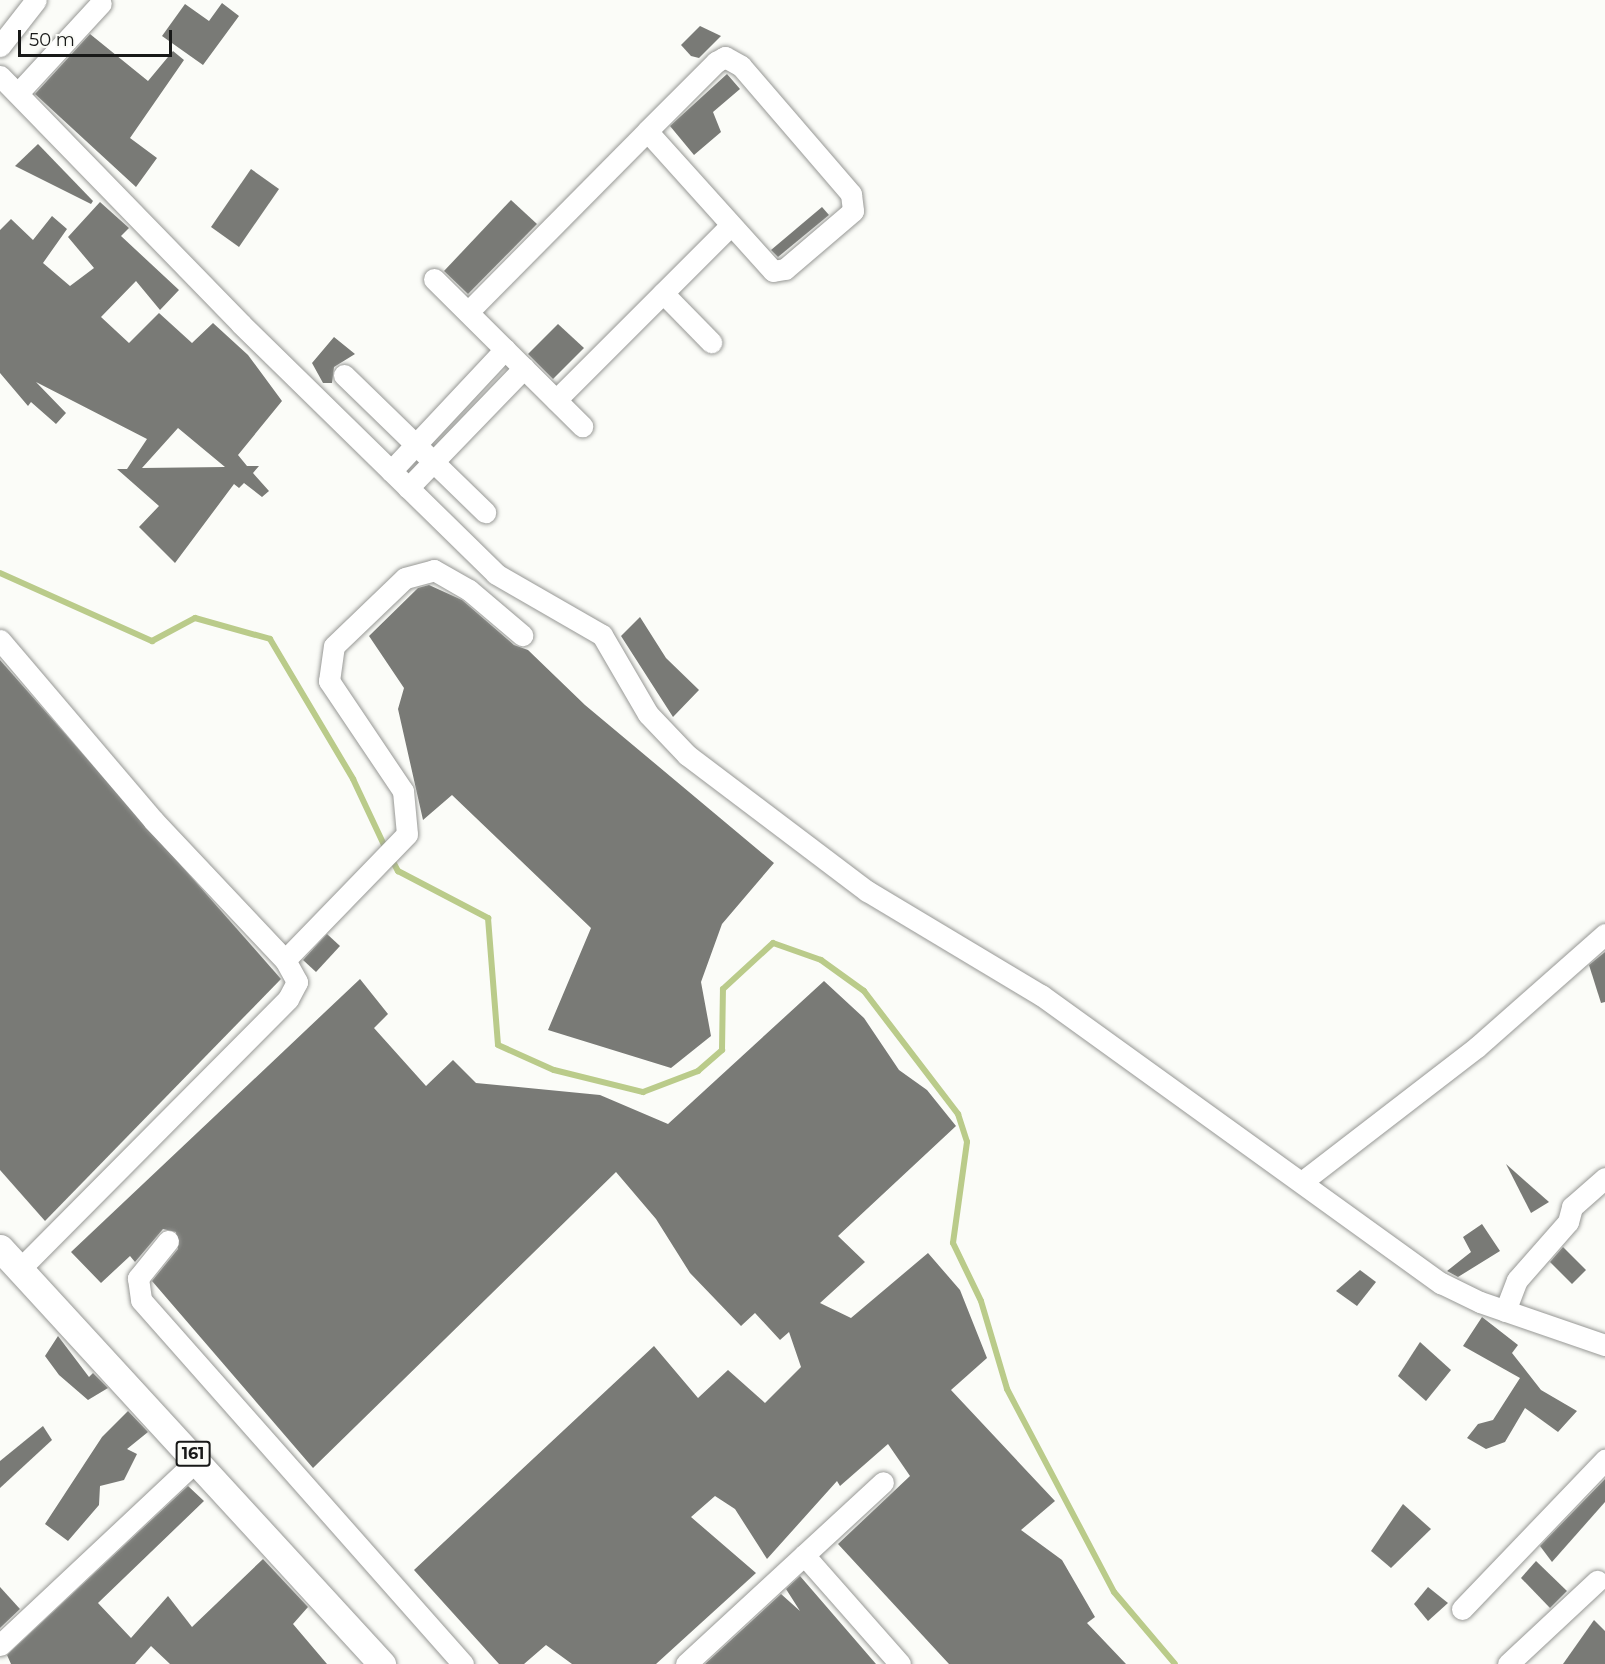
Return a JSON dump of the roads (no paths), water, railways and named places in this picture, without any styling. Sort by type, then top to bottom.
[{"type":"main road","name":"161","points":[[6,1257],[198,1459],[368,1658]]},
{"type":"street","points":[[0,46],[36,0]]},
{"type":"street","points":[[18,93],[101,3]]},
{"type":"street","points":[[468,312],[647,131],[716,62],[734,59],[855,202],[848,218],[778,272],[768,267],[647,131]]},
{"type":"street","points":[[0,76],[391,471],[508,585],[602,635],[653,720],[687,755],[867,891],[1041,995],[1303,1181],[1441,1283],[1505,1311],[1605,1345]]},
{"type":"street","points":[[556,400],[731,225]]},
{"type":"street","points":[[435,279],[582,426]]},
{"type":"street","points":[[663,293],[711,342]]},
{"type":"street","points":[[391,471],[505,349]]},
{"type":"street","points":[[408,488],[524,368]]},
{"type":"street","points":[[344,375],[485,512]]},
{"type":"street","points":[[285,960],[398,848],[407,834],[403,791],[329,681],[334,646],[405,578],[434,570],[522,635]]},
{"type":"street","points":[[0,640],[153,820],[285,960],[297,982],[288,999],[6,1257]]},
{"type":"street","points":[[1303,1181],[1477,1047],[1605,934]]},
{"type":"street","points":[[1505,1311],[1516,1280],[1568,1222],[1572,1207],[1605,1178]]},
{"type":"street","points":[[168,1241],[138,1278],[141,1300],[463,1664]]},
{"type":"street","points":[[0,1645],[198,1459]]},
{"type":"street","points":[[1462,1609],[1605,1460]]},
{"type":"street","points":[[686,1664],[883,1482]]},
{"type":"street","points":[[804,1555],[900,1664]]},
{"type":"street","points":[[1508,1664],[1597,1581]]},
{"type":"waterway","points":[[0,573],[152,641],[195,618],[270,639],[353,779],[386,849]]},
{"type":"waterway","points":[[391,858],[398,871],[488,918],[498,1045],[554,1070],[643,1092],[698,1071],[722,1050],[723,989],[773,943],[821,960],[864,991],[958,1114],[967,1142],[953,1243],[981,1301],[1007,1389],[1114,1592],[1175,1664]]}]
